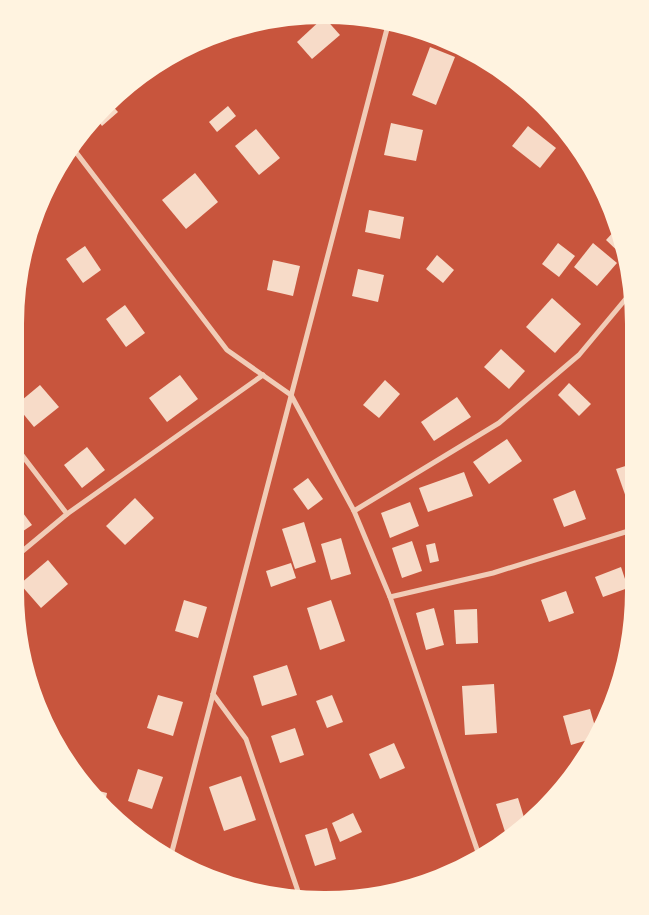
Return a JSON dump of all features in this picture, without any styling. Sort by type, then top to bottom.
[{"type":"street","points":[[172,852],[387,28]]},
{"type":"street","points":[[75,151],[227,350],[291,394],[354,510],[390,597],[478,852]]},
{"type":"street","points":[[354,510],[499,423],[579,355],[626,298]]},
{"type":"street","points":[[21,552],[67,514],[263,375]]},
{"type":"street","points":[[21,454],[67,514]]},
{"type":"street","points":[[390,597],[493,573],[628,531]]},
{"type":"street","points":[[213,694],[246,739],[297,892]]},
{"type":"building","points":[[319,21],[328,21],[340,35],[312,59],[297,42]]},
{"type":"building","points":[[430,47],[455,57],[436,105],[412,95]]},
{"type":"building","points":[[228,106],[236,116],[217,132],[209,122]]},
{"type":"building","points":[[113,107],[118,112],[102,126],[99,122]]},
{"type":"building","points":[[391,123],[423,130],[416,161],[384,155]]},
{"type":"building","points":[[528,126],[556,148],[540,168],[512,146]]},
{"type":"building","points":[[256,129],[280,158],[259,175],[235,146]]},
{"type":"building","points":[[195,173],[218,202],[186,229],[162,200]]},
{"type":"building","points":[[369,210],[404,217],[400,239],[365,232]]},
{"type":"building","points":[[613,232],[619,252],[606,240]]},
{"type":"building","points":[[558,243],[575,256],[559,277],[542,264]]},
{"type":"building","points":[[593,243],[617,263],[597,286],[574,267]]},
{"type":"building","points":[[85,246],[101,270],[83,283],[66,259]]},
{"type":"building","points":[[437,255],[454,270],[443,283],[426,269]]},
{"type":"building","points":[[273,260],[300,266],[293,296],[267,290]]},
{"type":"building","points":[[358,269],[384,275],[378,302],[352,296]]},
{"type":"building","points":[[552,298],[581,324],[555,353],[526,327]]},
{"type":"building","points":[[125,305],[145,333],[126,347],[106,319]]},
{"type":"building","points":[[501,349],[525,371],[509,389],[484,367]]},
{"type":"building","points":[[180,375],[198,399],[167,422],[149,398]]},
{"type":"building","points":[[385,380],[400,394],[379,418],[363,405]]},
{"type":"building","points":[[569,383],[591,404],[579,416],[558,395]]},
{"type":"building","points":[[40,385],[59,407],[34,427],[21,411],[21,401]]},
{"type":"building","points":[[457,397],[471,417],[434,441],[421,422]]},
{"type":"building","points":[[507,439],[522,461],[489,484],[473,462]]},
{"type":"building","points":[[87,447],[105,470],[82,488],[64,465]]},
{"type":"building","points":[[628,465],[628,503],[616,469]]},
{"type":"building","points":[[464,472],[473,496],[428,512],[419,488]]},
{"type":"building","points":[[308,478],[323,499],[308,510],[293,489]]},
{"type":"building","points":[[575,490],[586,519],[564,527],[553,499]]},
{"type":"building","points":[[135,498],[154,518],[125,545],[106,526]]},
{"type":"building","points":[[410,502],[419,526],[390,538],[381,513]]},
{"type":"building","points":[[21,510],[32,525],[21,533]]},
{"type":"building","points":[[304,522],[316,562],[295,569],[282,529]]},
{"type":"building","points":[[341,538],[351,574],[331,580],[321,544]]},
{"type":"building","points":[[412,541],[422,571],[402,578],[392,548]]},
{"type":"building","points":[[435,543],[439,561],[430,563],[426,545]]},
{"type":"building","points":[[48,560],[68,584],[41,608],[21,583]]},
{"type":"building","points":[[291,563],[296,578],[271,587],[266,571]]},
{"type":"building","points":[[621,567],[628,588],[603,597],[595,577]]},
{"type":"building","points":[[566,591],[574,613],[549,622],[541,600]]},
{"type":"building","points":[[184,600],[207,607],[198,638],[175,631]]},
{"type":"building","points":[[331,600],[345,641],[320,650],[307,608]]},
{"type":"building","points":[[434,608],[444,645],[426,650],[416,613]]},
{"type":"building","points":[[477,609],[478,643],[456,644],[454,610]]},
{"type":"building","points":[[287,665],[297,695],[262,706],[253,676]]},
{"type":"building","points":[[494,684],[497,733],[465,735],[462,686]]},
{"type":"building","points":[[158,695],[183,702],[173,736],[147,728]]},
{"type":"building","points":[[332,695],[343,722],[327,728],[316,701]]},
{"type":"building","points":[[590,709],[595,727],[588,740],[571,745],[563,716]]},
{"type":"building","points":[[295,728],[304,755],[280,763],[271,736]]},
{"type":"building","points":[[394,743],[405,768],[380,779],[369,754]]},
{"type":"building","points":[[138,769],[163,777],[152,809],[128,801]]},
{"type":"building","points":[[241,776],[256,820],[224,831],[209,787]]},
{"type":"building","points":[[98,791],[107,793],[106,800]]},
{"type":"building","points":[[518,798],[524,818],[506,834],[496,804]]},
{"type":"building","points":[[353,813],[362,832],[340,842],[332,823]]},
{"type":"building","points":[[327,828],[336,859],[315,866],[305,835]]}]
